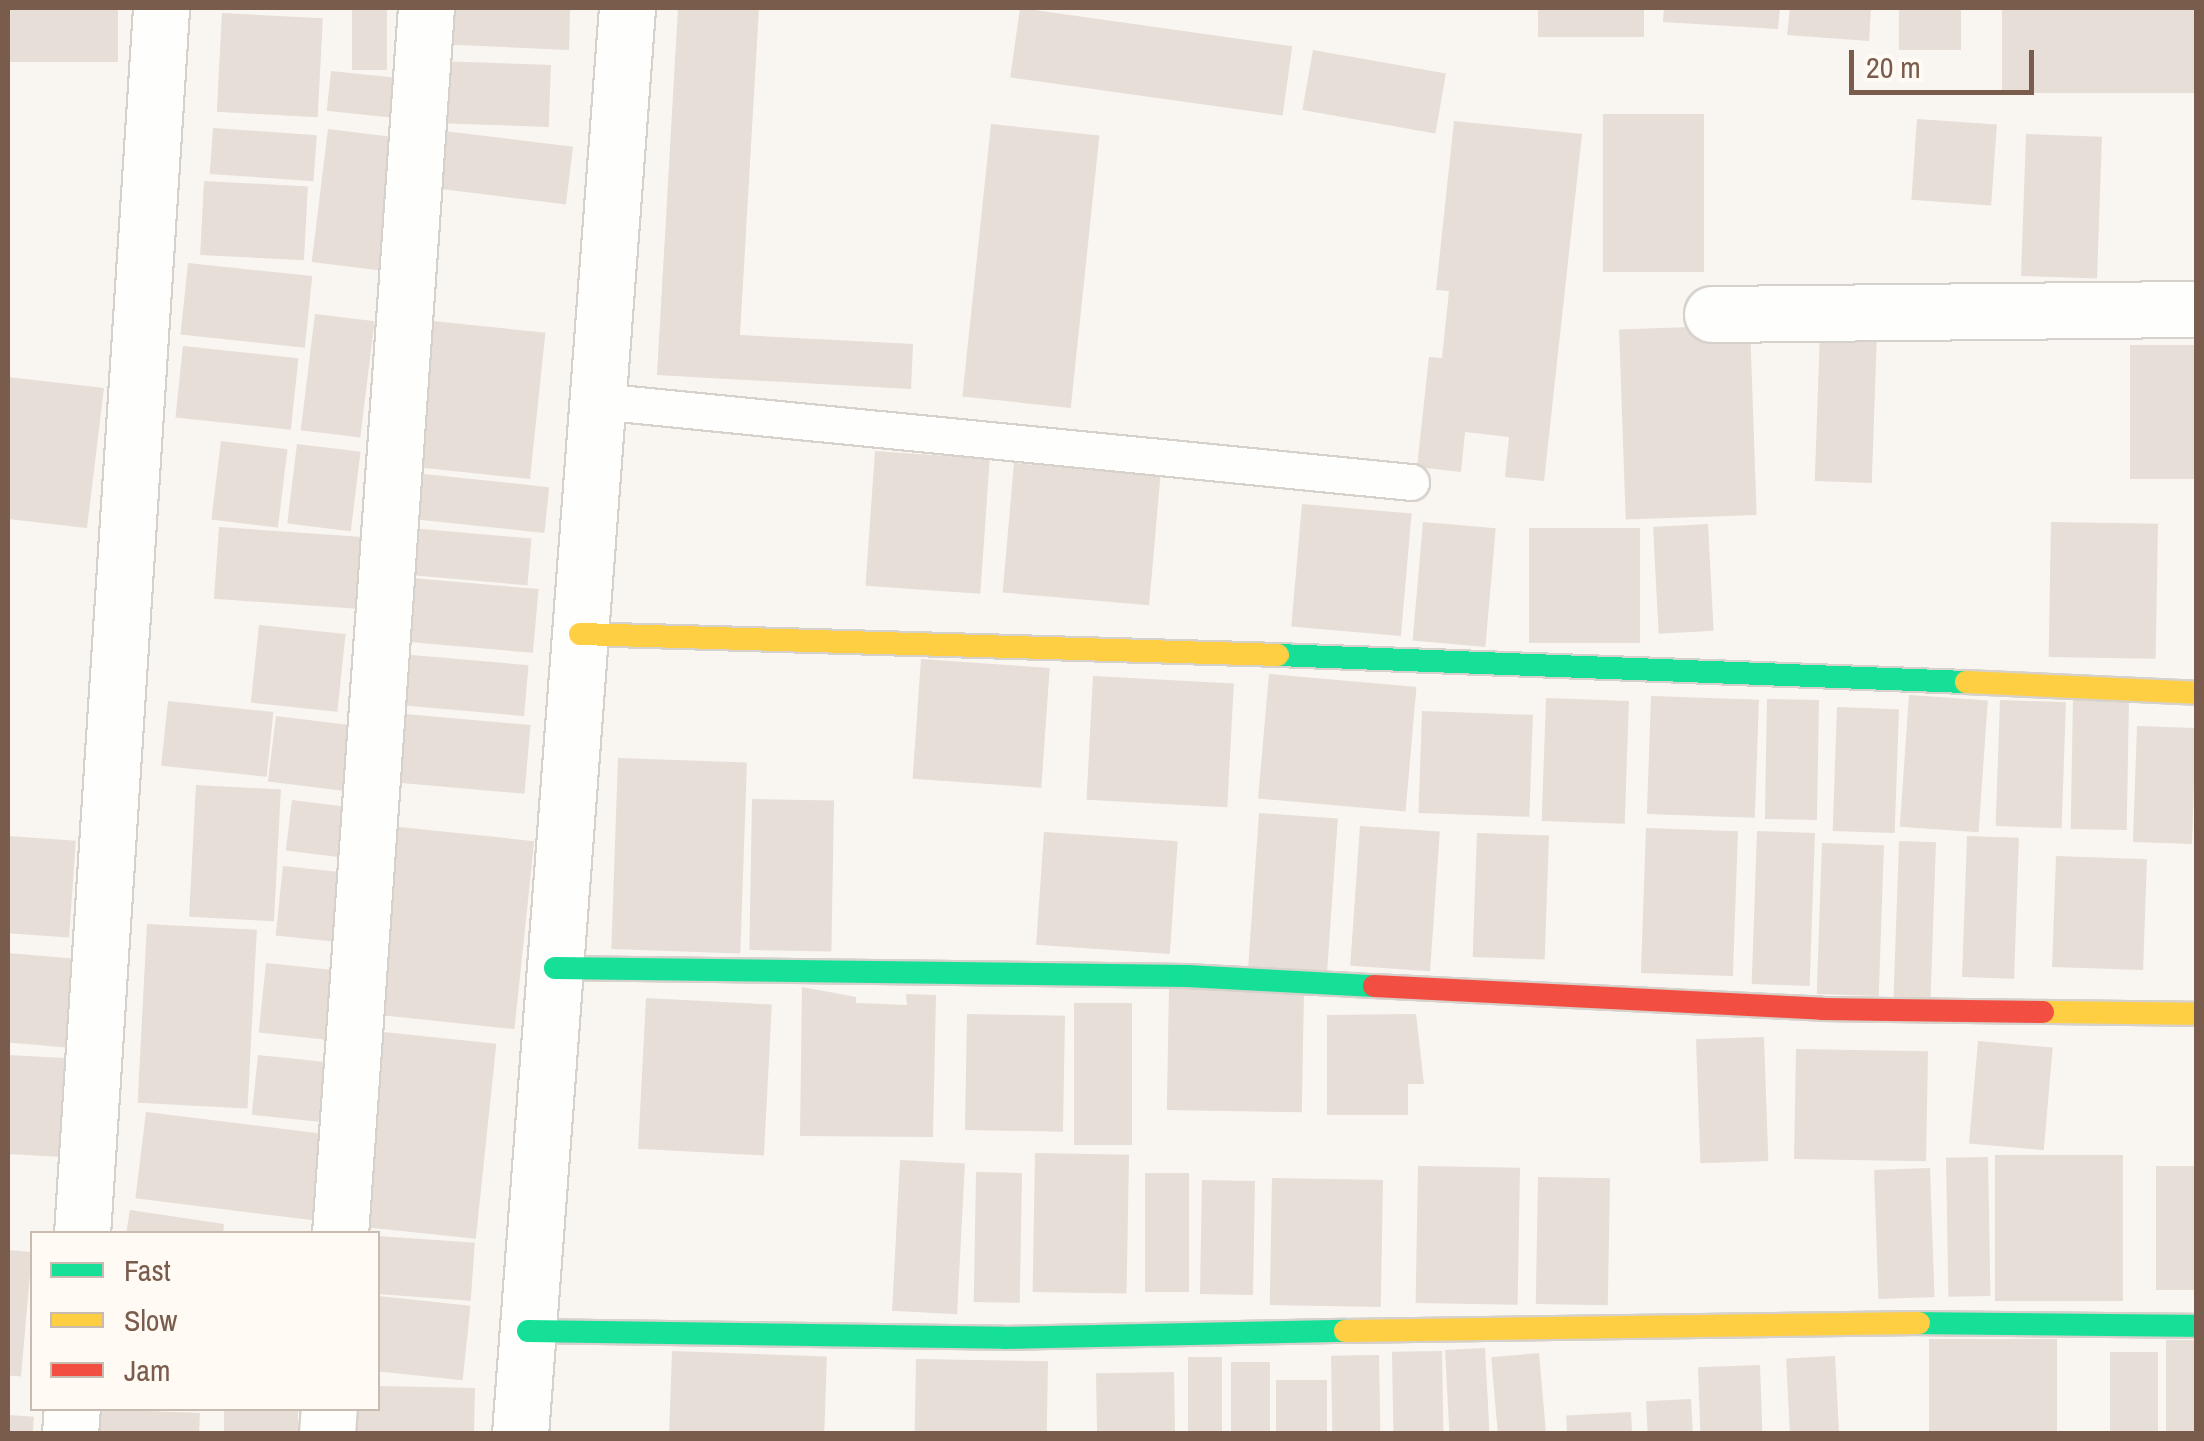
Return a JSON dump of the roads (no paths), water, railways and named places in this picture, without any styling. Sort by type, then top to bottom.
[{"type":"street","points":[[82,1231],[161,8]]},
{"type":"street","points":[[340,1231],[426,8]]},
{"type":"street","points":[[520,1434],[627,8]]},
{"type":"street","points":[[1712,314],[2196,309]]},
{"type":"street","points":[[580,634],[1608,664],[2196,693]]},
{"type":"street","points":[[555,968],[1188,976],[1822,1009],[2196,1014]]},
{"type":"street","points":[[528,1331],[1004,1338],[1795,1321],[2196,1326]]},
{"type":"lane","points":[[598,401],[1411,482]]}]
